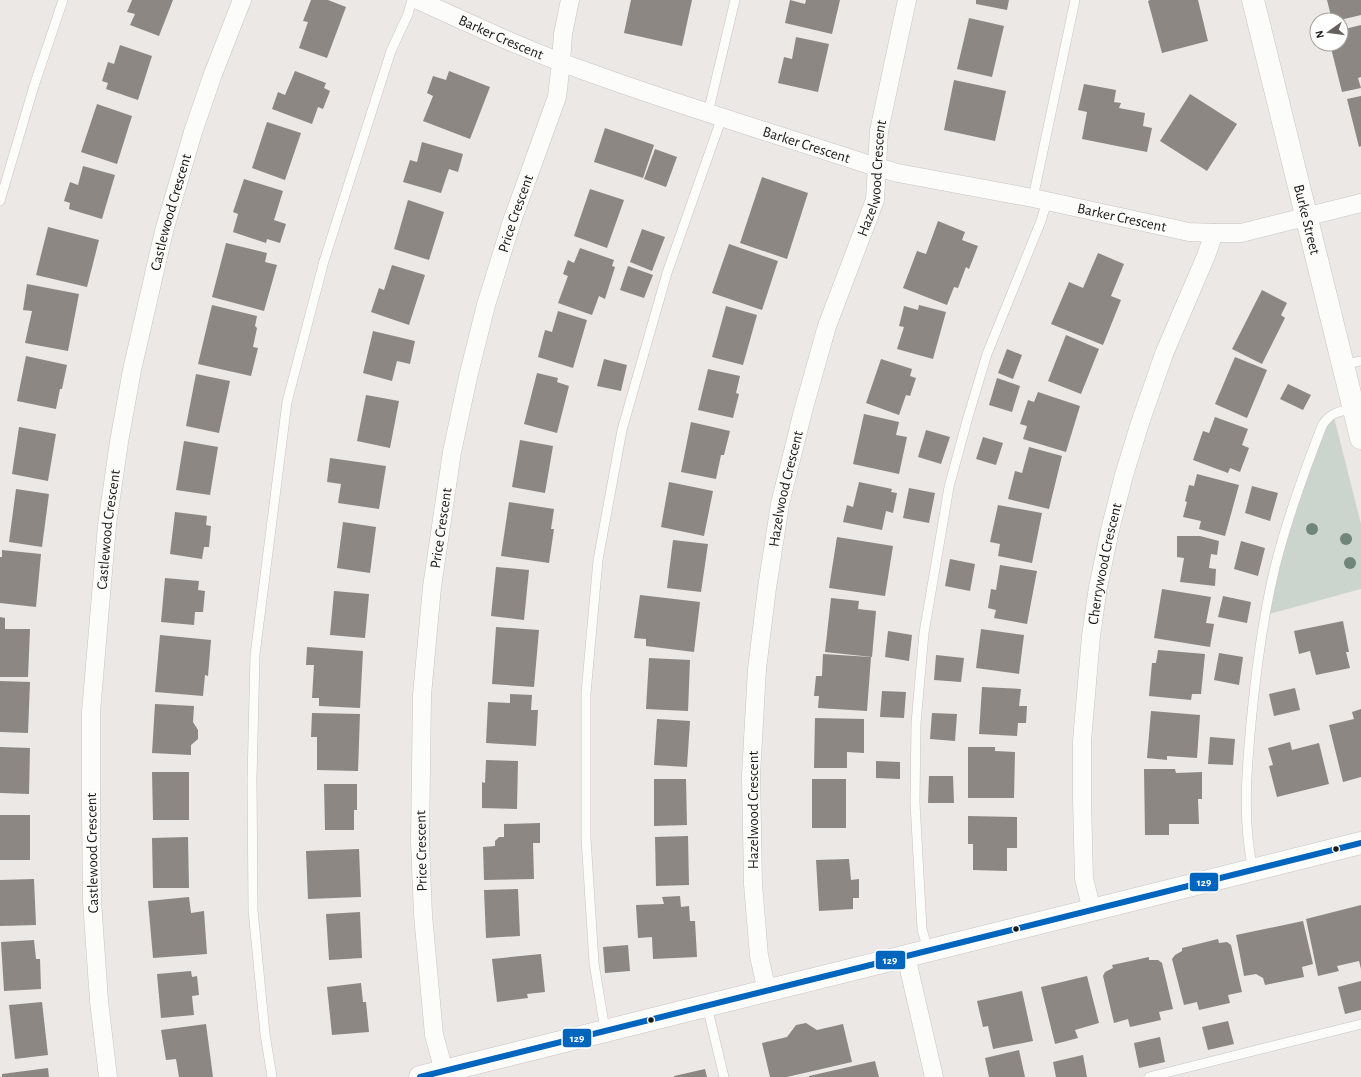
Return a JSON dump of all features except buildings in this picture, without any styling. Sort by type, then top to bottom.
[{"type":"street","name":"Castlewood Crescent","points":[[108,1077],[98,994],[92,901],[90,811],[91,712],[106,525],[132,370],[164,231],[193,132],[213,74],[242,0]]},
{"type":"street","name":"Barker Crescent","points":[[418,0],[535,52],[594,74],[715,115],[898,173],[1040,199],[1189,232],[1241,233],[1361,203]]},
{"type":"street","name":"Price Crescent","points":[[444,1071],[434,1035],[423,915],[420,842],[422,695],[432,587],[452,452],[468,377],[486,305],[512,221],[557,97],[563,34],[570,0]]},
{"type":"street","name":"Hazelwood Crescent","points":[[767,991],[759,956],[753,884],[750,775],[757,669],[767,588],[780,504],[803,411],[827,326],[875,200],[879,131],[907,0]]},
{"type":"street","name":"Burke Street","points":[[1253,0],[1306,217],[1352,363],[1354,408],[1361,438]]},
{"type":"street","name":"Cherrywood Crescent","points":[[1092,910],[1084,879],[1082,741],[1091,636],[1098,587],[1110,530],[1140,423],[1164,354],[1206,256],[1214,233]]},
{"type":"street","points":[[420,1077],[1361,843]]},
{"type":"street","points":[[906,956],[934,1077]]},
{"type":"lane","points":[[0,201],[34,86],[63,0]]},
{"type":"lane","points":[[272,1077],[265,1034],[253,910],[252,779],[255,655],[287,402],[324,261],[392,51],[408,14],[412,0]]},
{"type":"lane","points":[[605,1030],[594,963],[586,838],[586,693],[598,560],[622,430],[667,273],[715,115],[735,0]]},
{"type":"lane","points":[[928,951],[922,929],[915,803],[916,723],[924,633],[949,487],[968,417],[987,354],[1042,221],[1040,199],[1075,0]]},
{"type":"lane","points":[[1253,870],[1248,849],[1246,830],[1248,761],[1254,688],[1265,615],[1275,567],[1302,478],[1322,426],[1330,414],[1354,408]]},
{"type":"lane","points":[[707,1006],[724,1077]]},
{"type":"lane","points":[[1149,1077],[1361,1024]]},
{"type":"shaded area","points":[[1333,413],[1361,524],[1361,589],[1265,615],[1275,567],[1322,426]]},
{"type":"transit line","name":"129","points":[[420,1077],[1361,843]]}]
